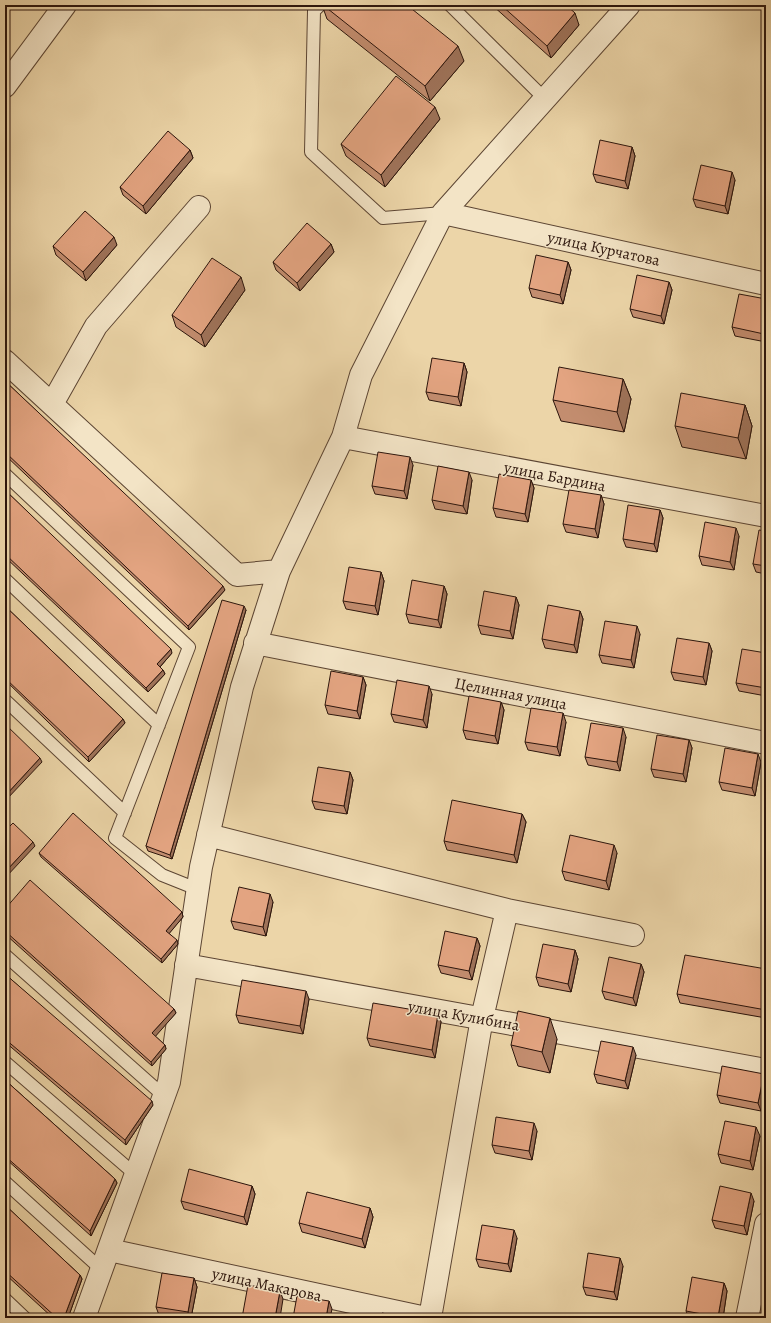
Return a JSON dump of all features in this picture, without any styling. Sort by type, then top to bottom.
[{"type":"street","points":[[5,86],[65,5]]},
{"type":"street","points":[[84,1318],[169,1082],[197,889],[208,835],[242,687],[279,571],[343,437],[361,375],[443,213],[629,5]]},
{"type":"street","points":[[52,404],[96,326],[199,207]]},
{"type":"street","name":"улица Курчатова","points":[[443,213],[766,284]]},
{"type":"street","points":[[5,361],[237,575],[279,571]]},
{"type":"street","name":"улица Бардина","points":[[343,437],[766,516]]},
{"type":"street","name":"Целинная улица","points":[[255,643],[766,743]]},
{"type":"street","points":[[208,835],[507,910],[633,935]]},
{"type":"street","points":[[430,1318],[482,1018],[507,910]]},
{"type":"street","name":"улица Кулибина","points":[[186,964],[766,1070]]},
{"type":"street","points":[[747,1318],[766,1224]]},
{"type":"street","name":"улица Макарова","points":[[105,1259],[426,1318]]},
{"type":"lane","points":[[320,5],[314,11],[311,152],[383,218],[443,213]]},
{"type":"lane","points":[[450,5],[544,99]]},
{"type":"lane","points":[[5,474],[189,647],[115,838],[162,875],[197,889]]},
{"type":"lane","points":[[5,579],[159,725]]},
{"type":"lane","points":[[5,700],[125,813]]},
{"type":"lane","points":[[5,954],[164,1096]]},
{"type":"lane","points":[[5,1062],[136,1175]]},
{"type":"lane","points":[[5,1182],[105,1259]]},
{"type":"lane","points":[[5,1299],[25,1318]]},
{"type":"building","points":[[323,5],[407,5],[458,46],[425,86]]},
{"type":"building","points":[[501,5],[566,5],[575,13],[547,46]]},
{"type":"building","points":[[396,76],[435,107],[381,175],[341,144]]},
{"type":"building","points":[[168,131],[190,150],[143,206],[120,187]]},
{"type":"building","points":[[600,140],[632,147],[625,181],[593,174]]},
{"type":"building","points":[[701,165],[732,172],[725,206],[693,199]]},
{"type":"building","points":[[85,211],[114,237],[83,272],[53,246]]},
{"type":"building","points":[[307,223],[331,244],[297,283],[273,262]]},
{"type":"building","points":[[536,255],[568,262],[560,295],[529,288]]},
{"type":"building","points":[[212,258],[241,277],[201,335],[172,315]]},
{"type":"building","points":[[637,275],[669,282],[661,316],[630,309]]},
{"type":"building","points":[[739,294],[766,299],[766,323],[764,334],[732,327]]},
{"type":"building","points":[[432,358],[464,363],[458,397],[426,392]]},
{"type":"building","points":[[559,367],[623,379],[617,412],[553,400]]},
{"type":"building","points":[[5,381],[223,586],[188,626],[5,452]]},
{"type":"building","points":[[681,393],[745,405],[738,438],[675,426]]},
{"type":"building","points":[[378,452],[410,457],[404,491],[372,486]]},
{"type":"building","points":[[438,466],[469,472],[463,506],[432,500]]},
{"type":"building","points":[[499,474],[531,480],[525,514],[493,508]]},
{"type":"building","points":[[5,490],[171,649],[157,664],[163,670],[146,688],[5,554]]},
{"type":"building","points":[[569,490],[601,495],[595,529],[563,524]]},
{"type":"building","points":[[628,505],[660,510],[654,544],[623,539]]},
{"type":"building","points":[[705,522],[736,528],[730,562],[699,556]]},
{"type":"building","points":[[759,530],[766,531],[766,566],[753,564]]},
{"type":"building","points":[[349,567],[381,572],[375,606],[343,601]]},
{"type":"building","points":[[412,580],[444,586],[438,620],[406,614]]},
{"type":"building","points":[[484,591],[516,597],[510,631],[478,625]]},
{"type":"building","points":[[222,600],[244,606],[170,855],[146,846]]},
{"type":"building","points":[[548,605],[580,611],[574,645],[542,639]]},
{"type":"building","points":[[5,606],[123,719],[88,757],[5,678]]},
{"type":"building","points":[[605,621],[637,626],[631,660],[599,655]]},
{"type":"building","points":[[677,638],[709,643],[703,677],[671,672]]},
{"type":"building","points":[[742,649],[766,653],[766,688],[736,683]]},
{"type":"building","points":[[331,671],[363,677],[357,711],[325,705]]},
{"type":"building","points":[[397,680],[429,686],[423,720],[391,714]]},
{"type":"building","points":[[469,696],[501,702],[495,736],[463,730]]},
{"type":"building","points":[[531,708],[563,713],[557,747],[525,742]]},
{"type":"building","points":[[591,723],[623,728],[617,762],[585,757]]},
{"type":"building","points":[[5,724],[40,758],[5,796]]},
{"type":"building","points":[[657,735],[689,740],[683,774],[651,769]]},
{"type":"building","points":[[725,748],[758,754],[752,788],[719,782]]},
{"type":"building","points":[[318,767],[350,772],[344,806],[312,801]]},
{"type":"building","points":[[452,800],[522,814],[514,855],[444,841]]},
{"type":"building","points":[[73,813],[182,912],[166,931],[177,940],[161,959],[39,853]]},
{"type":"building","points":[[13,823],[33,842],[5,872],[5,831]]},
{"type":"building","points":[[570,835],[614,845],[606,881],[562,871]]},
{"type":"building","points":[[30,880],[174,1009],[152,1033],[165,1045],[151,1062],[5,931],[5,909]]},
{"type":"building","points":[[239,887],[270,894],[263,927],[231,921]]},
{"type":"building","points":[[445,931],[477,938],[469,971],[438,965]]},
{"type":"building","points":[[543,944],[575,950],[568,984],[536,977]]},
{"type":"building","points":[[685,955],[766,969],[766,1010],[677,994]]},
{"type":"building","points":[[609,957],[641,964],[633,998],[602,991]]},
{"type":"building","points":[[5,974],[152,1101],[125,1140],[5,1039]]},
{"type":"building","points":[[242,980],[306,991],[300,1026],[236,1015]]},
{"type":"building","points":[[373,1003],[438,1014],[432,1050],[367,1038]]},
{"type":"building","points":[[518,1011],[550,1018],[542,1052],[511,1045]]},
{"type":"building","points":[[601,1041],[633,1047],[625,1081],[594,1074]]},
{"type":"building","points":[[722,1066],[764,1074],[758,1103],[717,1095]]},
{"type":"building","points":[[5,1080],[115,1179],[90,1231],[5,1156]]},
{"type":"building","points":[[496,1117],[534,1123],[529,1151],[492,1145]]},
{"type":"building","points":[[725,1121],[756,1127],[750,1161],[718,1154]]},
{"type":"building","points":[[189,1169],[252,1186],[244,1217],[181,1201]]},
{"type":"building","points":[[720,1186],[751,1193],[744,1226],[712,1220]]},
{"type":"building","points":[[307,1192],[370,1208],[362,1239],[299,1223]]},
{"type":"building","points":[[5,1205],[80,1275],[64,1318],[57,1318],[5,1271]]},
{"type":"building","points":[[482,1225],[514,1230],[508,1264],[476,1259]]},
{"type":"building","points":[[588,1253],[620,1258],[614,1292],[583,1287]]},
{"type":"building","points":[[162,1273],[194,1278],[188,1312],[156,1307]]},
{"type":"building","points":[[692,1277],[724,1283],[718,1317],[686,1311]]},
{"type":"building","points":[[248,1285],[280,1291],[275,1318],[242,1318]]},
{"type":"building","points":[[297,1296],[329,1301],[326,1318],[293,1318]]},
{"type":"building","points":[[382,1313],[408,1318],[381,1318]]}]
